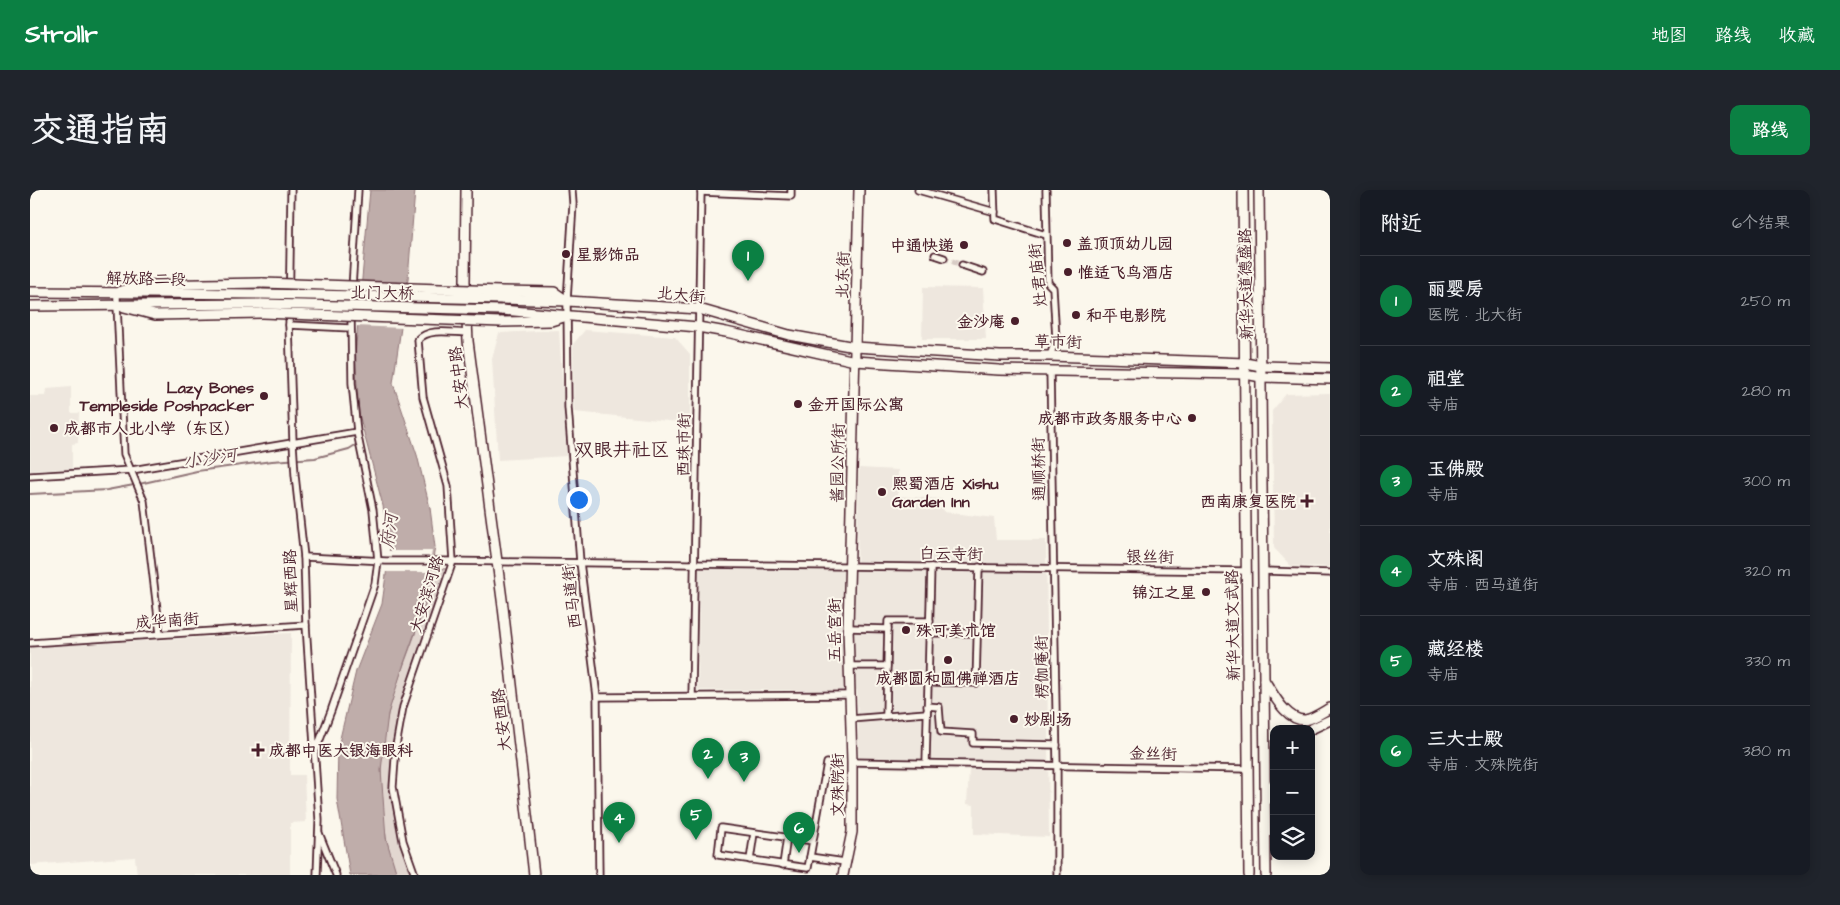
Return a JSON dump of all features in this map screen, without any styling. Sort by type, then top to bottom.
[{"type":"main road","name":"大安中路","points":[[466,190],[465,264],[468,333],[474,392],[498,562]]},
{"type":"main road","name":"北东街","points":[[855,361],[859,190]]},
{"type":"main road","name":"新华大道德盛路","points":[[1243,190],[1245,374]]},
{"type":"main road","name":"新华大道德盛路","points":[[1259,190],[1261,377]]},
{"type":"main road","points":[[117,292],[144,285],[263,283],[501,295]]},
{"type":"main road","name":"解放路二段","points":[[30,292],[262,294]]},
{"type":"main road","name":"北门大桥","points":[[262,294],[501,295]]},
{"type":"main road","name":"北大街","points":[[501,295],[699,309],[789,335],[855,347]]},
{"type":"main road","name":"解放路二段","points":[[30,306],[117,305],[262,308]]},
{"type":"main road","points":[[262,308],[501,322],[551,322],[567,316]]},
{"type":"main road","name":"北门大桥","points":[[262,308],[501,310]]},
{"type":"main road","name":"北大街","points":[[501,310],[698,327],[855,361]]},
{"type":"main road","name":"草市街","points":[[855,347],[1000,356],[1245,363],[1261,366],[1330,368]]},
{"type":"main road","name":"草市街","points":[[855,361],[999,370],[1245,374],[1261,377],[1330,379]]},
{"type":"main road","name":"酱园公所街","points":[[850,566],[855,361]]},
{"type":"main road","name":"新华大道文武路","points":[[1245,374],[1249,875]]},
{"type":"main road","name":"新华大道文武路","points":[[1261,377],[1266,875]]},
{"type":"main road","name":"大安西路","points":[[498,562],[534,875]]},
{"type":"main road","name":"五岳宫街","points":[[849,695],[848,628],[850,566]]},
{"type":"main road","points":[[1264,680],[1285,709],[1294,716],[1304,720],[1310,719],[1330,708]]},
{"type":"main road","name":"文殊院街","points":[[843,875],[852,832],[852,762],[849,695]]},
{"type":"main road","points":[[1315,727],[1330,720]]},
{"type":"main road","points":[[1265,802],[1270,791]]},
{"type":"street","name":"星辉西路","points":[[291,190],[289,325],[295,475],[304,557],[318,831],[317,875]]},
{"type":"street","points":[[314,754],[332,711],[375,584],[378,561],[373,510],[358,435],[352,383],[350,328],[358,190]]},
{"type":"street","name":"西马道街","points":[[572,190],[573,204],[567,301],[568,407],[580,562],[597,697],[599,875]]},
{"type":"street","points":[[701,191],[791,196],[791,190]]},
{"type":"street","points":[[918,190],[995,212]]},
{"type":"street","points":[[994,190],[995,219],[1046,235]]},
{"type":"street","name":"灶君庙街","points":[[1046,190],[1048,283],[1053,288],[1056,339],[1050,356]]},
{"type":"street","name":"西珠市街","points":[[692,696],[701,191]]},
{"type":"street","points":[[935,255],[944,258]]},
{"type":"street","points":[[962,265],[983,272]]},
{"type":"street","points":[[117,292],[124,454],[144,501],[160,634]]},
{"type":"street","points":[[289,325],[350,328]]},
{"type":"street","name":"大安滨河路","points":[[415,875],[403,841],[393,787],[396,746],[403,708],[453,561],[448,486],[423,397],[418,340],[430,332],[468,333]]},
{"type":"street","name":"通顺桥街","points":[[1050,370],[1052,568]]},
{"type":"street","points":[[30,476],[133,473],[358,435]]},
{"type":"street","name":"白云寺街","points":[[304,557],[378,561],[1052,568]]},
{"type":"street","points":[[926,763],[931,567]]},
{"type":"street","points":[[929,682],[976,683],[978,567]]},
{"type":"street","name":"银丝街","points":[[1052,568],[1246,571]]},
{"type":"street","name":"楞伽庵街","points":[[1052,568],[1057,744],[1056,875]]},
{"type":"street","points":[[1263,572],[1330,573]]},
{"type":"street","points":[[886,716],[888,621],[930,621]]},
{"type":"street","name":"成华南街","points":[[30,643],[306,625]]},
{"type":"street","points":[[848,628],[888,629]]},
{"type":"street","points":[[930,633],[977,634]]},
{"type":"street","points":[[849,666],[887,666]]},
{"type":"street","points":[[597,697],[849,695]]},
{"type":"street","points":[[927,706],[939,707],[941,732],[973,734],[973,743],[1057,744]]},
{"type":"street","points":[[850,719],[926,714]]},
{"type":"street","name":"金丝街","points":[[852,762],[1057,764],[1248,769]]},
{"type":"street","points":[[813,841],[722,828],[718,856],[808,868],[813,841],[827,763]]},
{"type":"street","points":[[318,831],[336,875]]},
{"type":"street","points":[[750,860],[754,833]]},
{"type":"street","points":[[783,865],[787,837]]},
{"type":"street","points":[[810,857],[845,862]]},
{"type":"shaded area","points":[[923,287],[983,288],[986,339],[922,339]]},
{"type":"shaded area","points":[[559,330],[567,456],[498,460],[492,359],[499,333]]},
{"type":"shaded area","points":[[585,330],[675,337],[690,354],[690,423],[574,412],[573,344]]},
{"type":"shaded area","name":"成都市人北小学（东区）","points":[[71,387],[71,413],[79,413],[78,443],[72,444],[72,469],[30,471],[30,396],[46,396],[47,389]]},
{"type":"shaded area","points":[[1330,393],[1330,567],[1291,566],[1274,548],[1272,411],[1286,394]]},
{"type":"shaded area","points":[[859,468],[898,470],[898,496],[942,499],[944,512],[994,518],[996,540],[1046,540],[1049,837],[974,834],[974,805],[967,804],[969,770],[859,768],[857,690],[698,690],[699,569],[857,569]]},
{"type":"shaded area","points":[[431,568],[447,569],[400,709],[393,792],[399,833],[413,875],[397,875],[386,837],[381,795],[384,733],[396,687],[425,601]]},
{"type":"shaded area","points":[[291,633],[290,775],[304,775],[306,822],[290,823],[290,875],[137,875],[135,857],[30,865],[30,647]]},
{"type":"water","name":"府河","points":[[370,190],[415,190],[408,279],[393,383],[417,455],[430,508],[435,547],[425,605],[388,714],[381,770],[386,838],[397,875],[350,875],[337,799],[338,747],[356,671],[382,604],[390,546],[383,506],[359,414],[355,356]]},
{"type":"pier","points":[[360,283],[410,286],[403,328],[355,326]]},
{"type":"pier","points":[[387,551],[432,551],[428,572],[384,572]]},
{"type":"waterway","name":"小沙河","points":[[139,484],[197,471],[272,461],[315,458],[349,449],[357,444]]},
{"type":"waterway","name":"小沙河","points":[[30,494],[107,490],[134,485]]},
{"type":"tunnel","points":[[944,258],[962,265]]},
{"type":"place","name":"盖顶顶幼儿园","points":[[1067,243]]},
{"type":"place","name":"中通快递","points":[[964,245]]},
{"type":"place","name":"星影饰品","points":[[566,254]]},
{"type":"place","name":"惟适飞鸟酒店","points":[[1068,272]]},
{"type":"place","name":"丽婴房","points":[[748,281]]},
{"type":"place","name":"和平电影院","points":[[1076,315]]},
{"type":"place","name":"金沙庵","points":[[1015,321]]},
{"type":"place","name":"Lazy Bones Templeside Poshpacker","points":[[264,396]]},
{"type":"place","name":"金开国际公寓","points":[[798,404]]},
{"type":"place","name":"成都市政务服务中心","points":[[1192,418]]},
{"type":"place","name":"成都市人北小学（东区）","points":[[54,428]]},
{"type":"place","name":"熙蜀酒店 Xishu Garden Inn","points":[[882,492]]},
{"type":"place","name":"西南康复医院","points":[[1307,501]]},
{"type":"place","name":"锦江之星","points":[[1206,592]]},
{"type":"place","name":"殊可美术馆","points":[[906,630]]},
{"type":"place","name":"成都圆和圆佛禅酒店","points":[[948,660]]},
{"type":"place","name":"妙剧场","points":[[1014,719]]},
{"type":"place","name":"成都中医大银海眼科","points":[[258,750]]},
{"type":"place","name":"祖堂","points":[[708,779]]},
{"type":"place","name":"玉佛殿","points":[[744,782]]},
{"type":"place","name":"藏经楼","points":[[696,840]]},
{"type":"place","name":"文殊阁","points":[[619,843]]},
{"type":"place","name":"三大士殿","points":[[799,853]]},
{"type":"district","name":"双眼井社区","points":[[622,449]]}]
